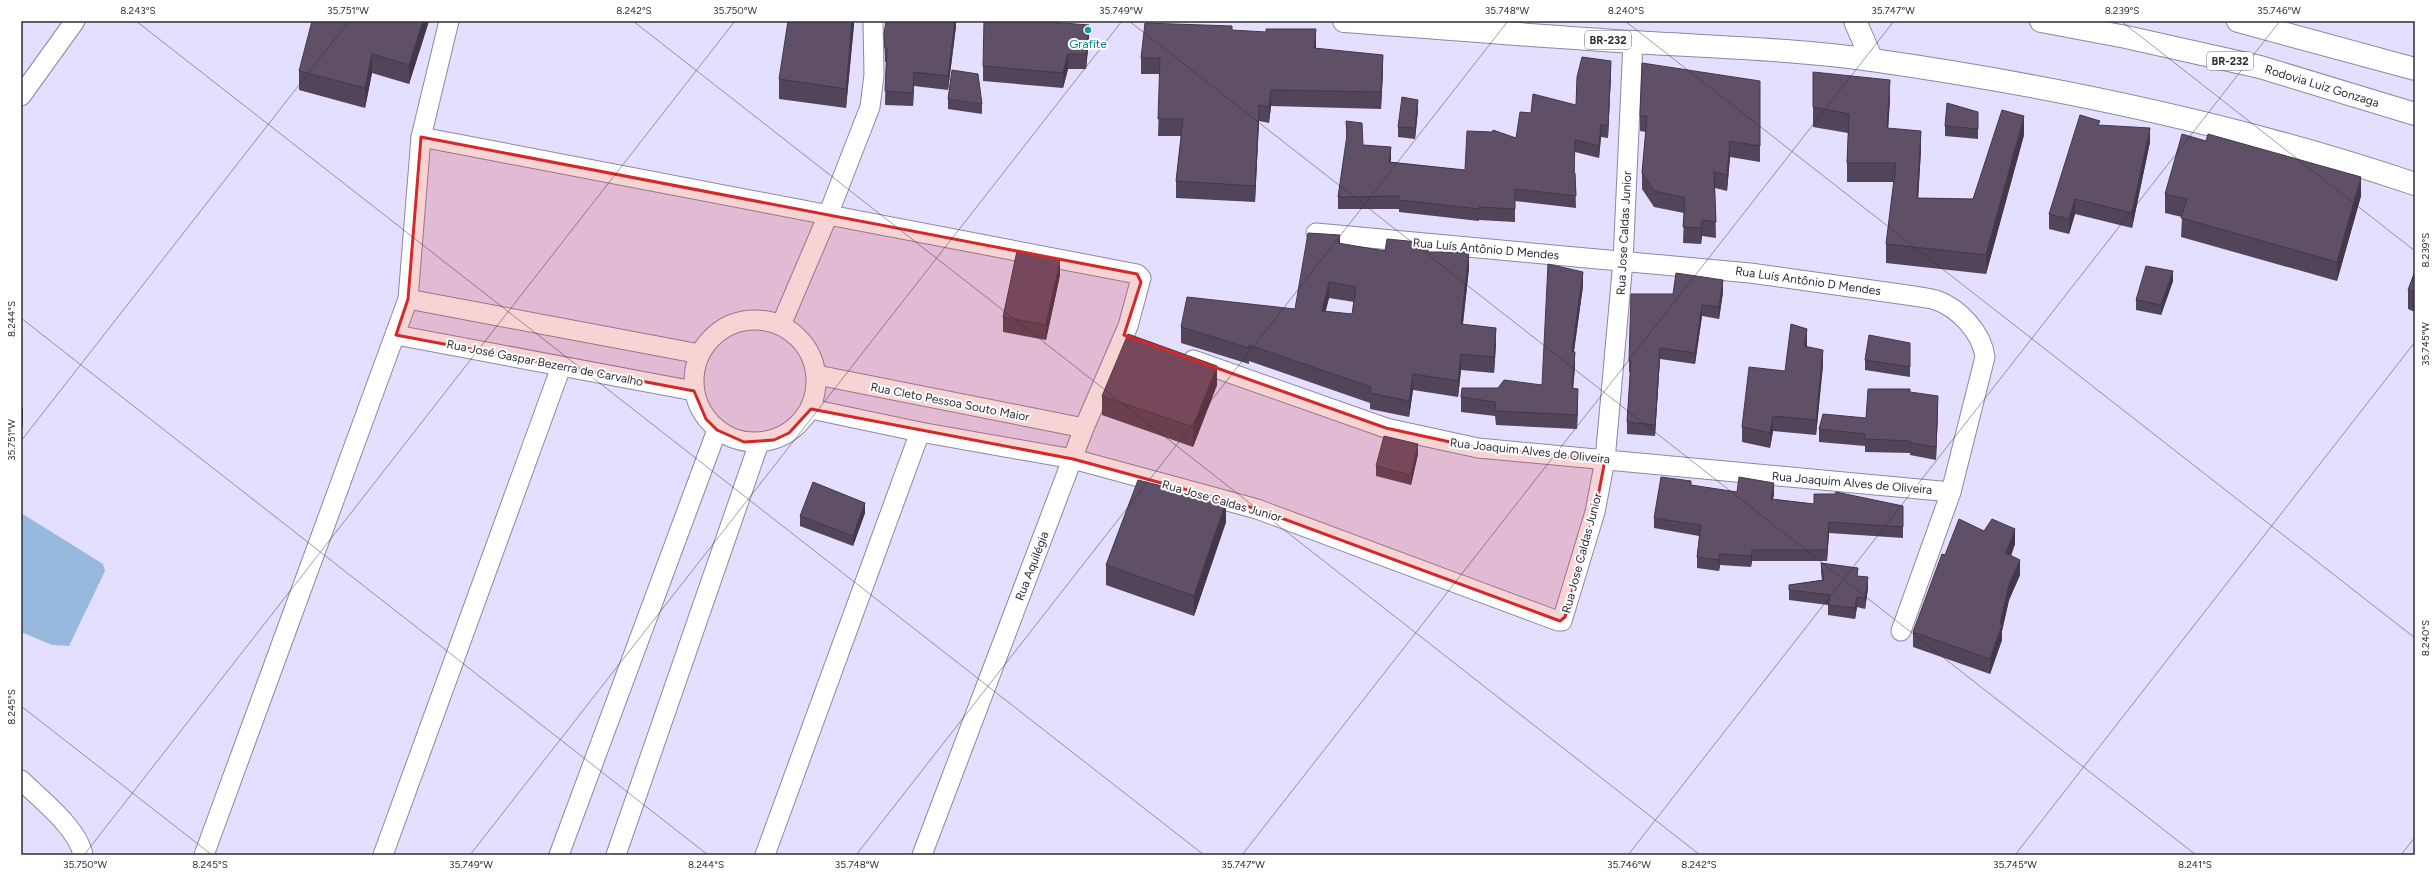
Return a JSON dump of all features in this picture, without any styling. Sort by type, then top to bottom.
[{"type":"main road","name":"BR-232","points":[[1344,21],[1633,42],[1745,48],[1872,60]]},
{"type":"main road","points":[[1855,21],[1872,60],[2058,91],[2200,123],[2306,151],[2415,184]]},
{"type":"main road","name":"Rodovia Luiz Gonzaga","points":[[2041,21],[2126,37],[2260,67],[2415,114]]},
{"type":"main road","points":[[2238,21],[2415,69]]},
{"type":"street","points":[[21,96],[75,21]]},
{"type":"street","points":[[204,855],[408,299],[421,137],[448,21]]},
{"type":"street","points":[[781,325],[828,215],[873,94],[873,21]]},
{"type":"street","name":"Rua Jose Caldas Junior","points":[[1073,459],[1257,509],[1560,621],[1564,617],[1595,512],[1605,460],[1623,261],[1633,42]]},
{"type":"street","points":[[421,137],[828,215]]},
{"type":"street","name":"Rua Aquilégia","points":[[828,215],[1137,274],[1141,278],[1132,338],[1084,428],[922,855]]},
{"type":"street","name":"Rua Luís Antônio D Mendes","points":[[1316,233],[1750,273],[1936,300],[1950,308],[1972,326],[1984,348],[1985,357],[1951,492],[1901,631]]},
{"type":"street","points":[[408,299],[700,354]]},
{"type":"street","points":[[744,320],[762,320],[781,325],[798,337],[811,355],[817,375],[816,392],[811,409],[802,422],[789,433],[774,440],[758,443],[744,442],[717,430],[706,419],[699,406],[694,391],[694,372],[700,354],[711,338],[726,327],[744,320]]},
{"type":"street","name":"Rua José Gaspar Bezerra de Carvalho","points":[[396,335],[694,391]]},
{"type":"street","name":"Rua Joaquim Alves de Oliveira","points":[[1176,354],[1373,424],[1422,437],[1478,448],[1951,492]]},
{"type":"street","points":[[383,855],[561,367]]},
{"type":"street","name":"Rua Cleto Pessoa Souto Maior","points":[[817,375],[1084,428]]},
{"type":"street","points":[[811,409],[920,432],[1073,459]]},
{"type":"street","points":[[559,855],[717,430]]},
{"type":"street","points":[[765,855],[920,432]]},
{"type":"street","points":[[616,855],[758,443]]},
{"type":"street","points":[[21,780],[71,831],[82,847],[83,855]]},
{"type":"highlighted area","points":[[421,137],[1137,274],[1141,282],[1124,335],[1386,428],[1478,448],[1605,460],[1595,512],[1565,617],[1560,621],[1257,509],[1073,459],[811,409],[789,433],[774,440],[744,442],[717,430],[706,419],[694,391],[396,335],[408,299]]},
{"type":"water","points":[[21,513],[103,564],[105,571],[69,646],[52,645],[21,632]]},
{"type":"building","points":[[312,21],[423,21],[409,65],[372,54],[365,88],[299,71]]},
{"type":"building","points":[[788,21],[852,21],[846,89],[779,79]]},
{"type":"building","points":[[886,21],[955,21],[948,76],[914,72],[913,93],[885,91],[887,48],[885,48],[884,34]]},
{"type":"building","points":[[984,21],[1037,21],[1089,25],[1086,54],[1068,54],[1063,73],[983,66]]},
{"type":"building","points":[[1145,23],[1232,26],[1232,30],[1266,32],[1266,29],[1316,29],[1314,48],[1383,55],[1381,92],[1271,90],[1269,107],[1259,105],[1255,186],[1176,181],[1183,119],[1158,119],[1160,58],[1141,58]]},
{"type":"building","points":[[1582,57],[1611,61],[1608,126],[1601,124],[1599,146],[1575,140],[1574,173],[1576,196],[1515,189],[1515,209],[1479,207],[1479,209],[1399,200],[1399,196],[1338,197],[1347,135],[1346,121],[1362,123],[1363,145],[1391,147],[1389,162],[1465,170],[1467,131],[1492,132],[1493,130],[1516,138],[1520,112],[1531,113],[1533,94],[1576,105],[1577,77]]},
{"type":"building","points":[[1642,63],[1760,81],[1760,146],[1730,141],[1727,175],[1714,172],[1716,222],[1702,220],[1701,228],[1683,227],[1685,198],[1654,191],[1642,173],[1647,116],[1640,116]]},
{"type":"building","points":[[952,70],[978,74],[982,104],[948,99]]},
{"type":"building","points":[[1813,72],[1890,80],[1887,128],[1921,131],[1917,198],[1973,199],[2002,110],[2024,116],[1986,255],[1886,244],[1896,163],[1847,163],[1849,114],[1813,107]]},
{"type":"building","points":[[1402,97],[1418,100],[1415,128],[1398,127]]},
{"type":"building","points":[[1947,103],[1978,112],[1978,129],[1945,126]]},
{"type":"building","points":[[2080,115],[2100,121],[2098,125],[2150,128],[2132,213],[2075,199],[2069,219],[2049,214]]},
{"type":"building","points":[[2182,134],[2206,141],[2208,134],[2361,177],[2337,262],[2181,218],[2187,199],[2165,194]]},
{"type":"building","points":[[1308,233],[1340,235],[1338,243],[1385,251],[1387,239],[1429,243],[1428,252],[1469,252],[1461,324],[1496,328],[1494,357],[1461,354],[1458,381],[1413,374],[1409,401],[1370,393],[1371,387],[1249,345],[1249,348],[1181,327],[1187,297],[1295,309]],"holes":[[[1329,282],[1356,287],[1352,314],[1322,311]]]},
{"type":"building","points":[[1017,251],[1060,260],[1046,325],[1003,317]]},
{"type":"building","points":[[1548,264],[1583,272],[1572,351],[1575,352],[1572,388],[1578,389],[1577,415],[1496,411],[1495,402],[1461,397],[1462,388],[1498,388],[1504,380],[1542,385]]},
{"type":"building","points":[[2146,266],[2173,271],[2161,305],[2136,300]]},
{"type":"building","points":[[2415,271],[2415,292],[2408,290]]},
{"type":"building","points":[[1676,273],[1723,280],[1719,307],[1702,305],[1695,353],[1660,348],[1655,425],[1627,422],[1631,361],[1629,361],[1631,294],[1673,294]]},
{"type":"building","points":[[1791,324],[1807,329],[1804,346],[1823,350],[1816,420],[1773,416],[1770,433],[1742,427],[1749,367],[1785,371]]},
{"type":"building","points":[[1128,334],[1217,366],[1193,427],[1102,396]]},
{"type":"building","points":[[1869,335],[1910,343],[1910,367],[1865,360]]},
{"type":"building","points":[[1868,389],[1910,389],[1910,392],[1938,396],[1936,447],[1910,443],[1910,441],[1865,439],[1865,434],[1819,429],[1823,414],[1866,418]]},
{"type":"building","points":[[1384,436],[1418,444],[1411,475],[1376,466]]},
{"type":"building","points":[[1661,477],[1691,481],[1691,485],[1737,492],[1739,477],[1774,483],[1771,499],[1814,504],[1814,494],[1835,494],[1836,492],[1903,506],[1903,527],[1829,522],[1827,550],[1752,550],[1751,556],[1720,554],[1719,560],[1697,557],[1701,525],[1654,518]]},
{"type":"building","points":[[1138,480],[1226,502],[1194,596],[1106,565]]},
{"type":"building","points":[[813,482],[865,503],[853,536],[800,516]]},
{"type":"building","points":[[1959,519],[1984,531],[1992,519],[2015,529],[2006,553],[2020,560],[2009,585],[2000,624],[2002,625],[1990,659],[1913,632],[1942,554],[1945,555]]},
{"type":"building","points":[[1821,563],[1858,568],[1857,576],[1868,577],[1865,598],[1857,597],[1855,608],[1828,605],[1830,595],[1789,590],[1789,585],[1824,580]]},
{"type":"place","name":"Grafite","points":[[1088,30]]}]
